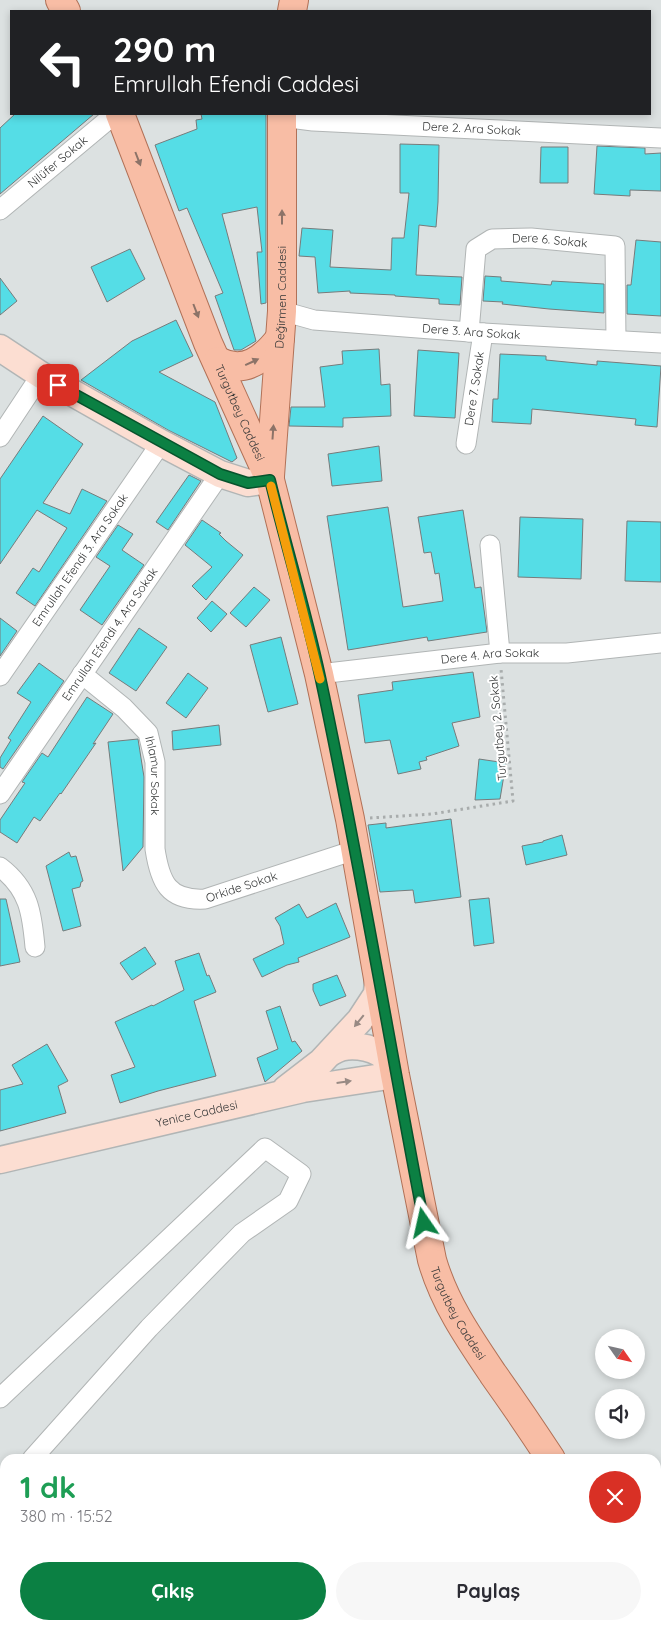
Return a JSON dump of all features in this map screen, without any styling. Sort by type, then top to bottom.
[{"type":"main road","name":"Turgutbey Caddesi","points":[[120,115],[208,342],[270,480],[319,674],[350,819],[395,1074],[438,1282],[450,1306],[476,1348],[549,1454]]},
{"type":"main road","name":"Değirmen Caddesi","points":[[270,480],[282,312],[282,116]]},
{"type":"main road","points":[[218,362],[234,368],[252,363],[267,354],[280,338]]},
{"type":"street","name":"Nilüfer Sokak","points":[[0,210],[114,115]]},
{"type":"street","name":"Dere 2. Ara Sokak","points":[[282,116],[313,121],[661,138]]},
{"type":"street","name":"Dere 6. Sokak","points":[[476,333],[476,249],[492,239],[532,238],[615,246],[616,340]]},
{"type":"street","name":"Dere 3. Ara Sokak","points":[[282,312],[314,320],[476,333],[661,343]]},
{"type":"street","name":"Dere 7. Sokak","points":[[466,444],[476,333]]},
{"type":"street","points":[[0,348],[41,375],[220,474],[248,483],[270,480]]},
{"type":"street","points":[[0,436],[41,375]]},
{"type":"street","name":"Emrullah Efendi 3. Ara Sokak","points":[[0,676],[161,443]]},
{"type":"street","name":"Emrullah Efendi 4. Ara Sokak","points":[[0,794],[220,474]]},
{"type":"street","points":[[490,545],[500,653]]},
{"type":"street","name":"Dere 4. Ara Sokak","points":[[319,674],[500,653],[567,652],[661,642]]},
{"type":"street","name":"Ihlamur Sokak","points":[[82,674],[124,708],[148,734],[155,762],[155,849]]},
{"type":"street","name":"Orkide Sokak","points":[[155,849],[157,864],[165,886],[176,895],[190,900],[205,899],[355,850]]},
{"type":"street","points":[[0,868],[8,873],[25,894],[32,914],[35,947]]},
{"type":"street","points":[[279,1094],[304,1077],[332,1052],[370,1006],[377,994],[378,978]]},
{"type":"street","points":[[332,1052],[336,1049],[347,1047],[373,1051],[386,1058],[395,1074]]},
{"type":"street","name":"Yenice Caddesi","points":[[0,1160],[279,1094],[395,1074]]},
{"type":"street","points":[[0,1398],[264,1148],[301,1174],[288,1200],[242,1233],[149,1328],[36,1454]]},
{"type":"path","name":"Turgutbey 2. Sokak","points":[[350,819],[432,814],[513,801],[500,653]]},
{"type":"building","points":[[14,115],[93,115],[0,194],[0,128]]},
{"type":"building","points":[[201,115],[266,115],[266,303],[261,304],[257,252],[262,252],[257,207],[222,214],[256,341],[241,350],[234,350],[215,296],[223,293],[187,208],[179,211],[155,145],[197,129],[196,120],[202,119]]},
{"type":"building","points":[[400,144],[439,145],[436,227],[419,225],[416,275],[462,277],[460,305],[439,304],[439,299],[350,293],[350,291],[318,293],[315,257],[299,256],[302,228],[333,230],[330,267],[391,270],[392,238],[404,238],[409,193],[400,193]]},
{"type":"building","points":[[597,146],[645,148],[645,154],[661,153],[661,191],[630,190],[630,196],[594,194]]},
{"type":"building","points":[[541,147],[568,147],[568,183],[540,183]]},
{"type":"building","points":[[636,240],[661,242],[661,316],[627,314],[627,285],[631,285]]},
{"type":"building","points":[[130,249],[145,279],[107,302],[91,267]]},
{"type":"building","points":[[485,276],[501,277],[501,281],[551,285],[552,281],[604,284],[604,313],[483,301]]},
{"type":"building","points":[[0,278],[17,301],[0,315]]},
{"type":"building","points":[[176,320],[193,356],[159,372],[215,402],[237,458],[232,462],[168,430],[81,380],[132,341]]},
{"type":"building","points":[[379,349],[381,385],[390,384],[391,416],[343,418],[343,427],[289,426],[291,407],[325,407],[320,367],[343,364],[342,351]]},
{"type":"building","points":[[418,350],[459,353],[455,418],[414,416]]},
{"type":"building","points":[[500,354],[546,356],[546,360],[597,365],[597,361],[661,366],[657,427],[635,425],[636,419],[532,409],[531,424],[492,422],[493,399],[498,399]]},
{"type":"building","points":[[43,416],[83,444],[43,503],[70,514],[82,489],[107,501],[35,606],[16,593],[33,568],[39,572],[67,528],[37,510],[0,564],[0,479]]},
{"type":"building","points":[[379,446],[382,481],[332,486],[328,454]]},
{"type":"building","points":[[189,475],[201,481],[168,530],[156,522]]},
{"type":"building","points":[[388,507],[403,607],[443,601],[439,573],[435,574],[431,552],[424,553],[418,517],[463,510],[475,588],[481,587],[487,632],[428,641],[427,637],[348,650],[327,516]]},
{"type":"building","points":[[520,517],[583,519],[581,579],[518,577]]},
{"type":"building","points":[[202,520],[221,533],[219,534],[243,555],[206,600],[192,586],[212,567],[185,545]]},
{"type":"building","points":[[627,521],[661,522],[661,582],[625,581]]},
{"type":"building","points":[[118,525],[133,534],[122,550],[144,565],[102,625],[80,610],[110,566],[96,557]]},
{"type":"building","points":[[254,587],[270,600],[246,627],[230,613]]},
{"type":"building","points":[[212,601],[227,614],[211,632],[197,618]]},
{"type":"building","points":[[0,618],[17,631],[0,656]]},
{"type":"building","points":[[139,628],[167,647],[136,691],[109,673]]},
{"type":"building","points":[[281,637],[298,704],[268,712],[250,645]]},
{"type":"building","points":[[39,663],[64,681],[3,769],[0,767],[0,758],[11,740],[8,738],[31,702],[17,693]]},
{"type":"building","points":[[473,672],[480,717],[452,723],[459,746],[426,757],[427,760],[419,762],[421,769],[398,774],[390,740],[365,743],[358,695],[393,690],[392,682]]},
{"type":"building","points":[[188,673],[208,688],[186,718],[166,703]]},
{"type":"building","points":[[87,697],[113,714],[93,744],[96,743],[61,794],[40,821],[34,817],[17,843],[0,832],[0,820],[25,783],[22,782],[42,753],[48,757]]},
{"type":"building","points":[[219,725],[221,745],[173,750],[172,731]]},
{"type":"building","points":[[138,739],[144,777],[143,847],[123,871],[108,742]]},
{"type":"building","points":[[479,759],[506,763],[500,799],[475,800]]},
{"type":"building","points":[[451,819],[461,897],[415,903],[413,890],[380,892],[368,825],[386,823],[386,828]]},
{"type":"building","points":[[562,835],[567,855],[526,865],[522,846],[543,842]]},
{"type":"building","points":[[69,852],[71,857],[76,856],[83,881],[80,887],[72,889],[81,926],[63,931],[46,866]]},
{"type":"building","points":[[489,898],[494,943],[474,946],[469,900]]},
{"type":"building","points":[[0,899],[6,899],[20,962],[0,966]]},
{"type":"building","points":[[336,903],[350,937],[298,958],[299,962],[287,965],[262,977],[253,959],[284,944],[280,926],[275,918],[299,904],[307,918]]},
{"type":"building","points":[[145,947],[156,964],[132,980],[120,963]]},
{"type":"building","points":[[199,953],[207,976],[209,975],[216,992],[194,1001],[216,1076],[120,1103],[111,1075],[135,1067],[115,1022],[184,990],[175,961]]},
{"type":"building","points":[[337,975],[346,996],[320,1006],[313,990],[313,984]]},
{"type":"building","points":[[280,1006],[292,1042],[295,1041],[302,1051],[265,1082],[257,1058],[278,1049],[266,1011]]},
{"type":"building","points":[[47,1044],[68,1081],[58,1086],[66,1113],[0,1131],[0,1090],[23,1084],[12,1065]]},
{"type":"slow traffic","points":[[271,486],[320,679]]},
{"type":"route","points":[[58,385],[220,474],[248,483],[270,480],[319,674],[350,819],[395,1074],[424,1223]]}]
